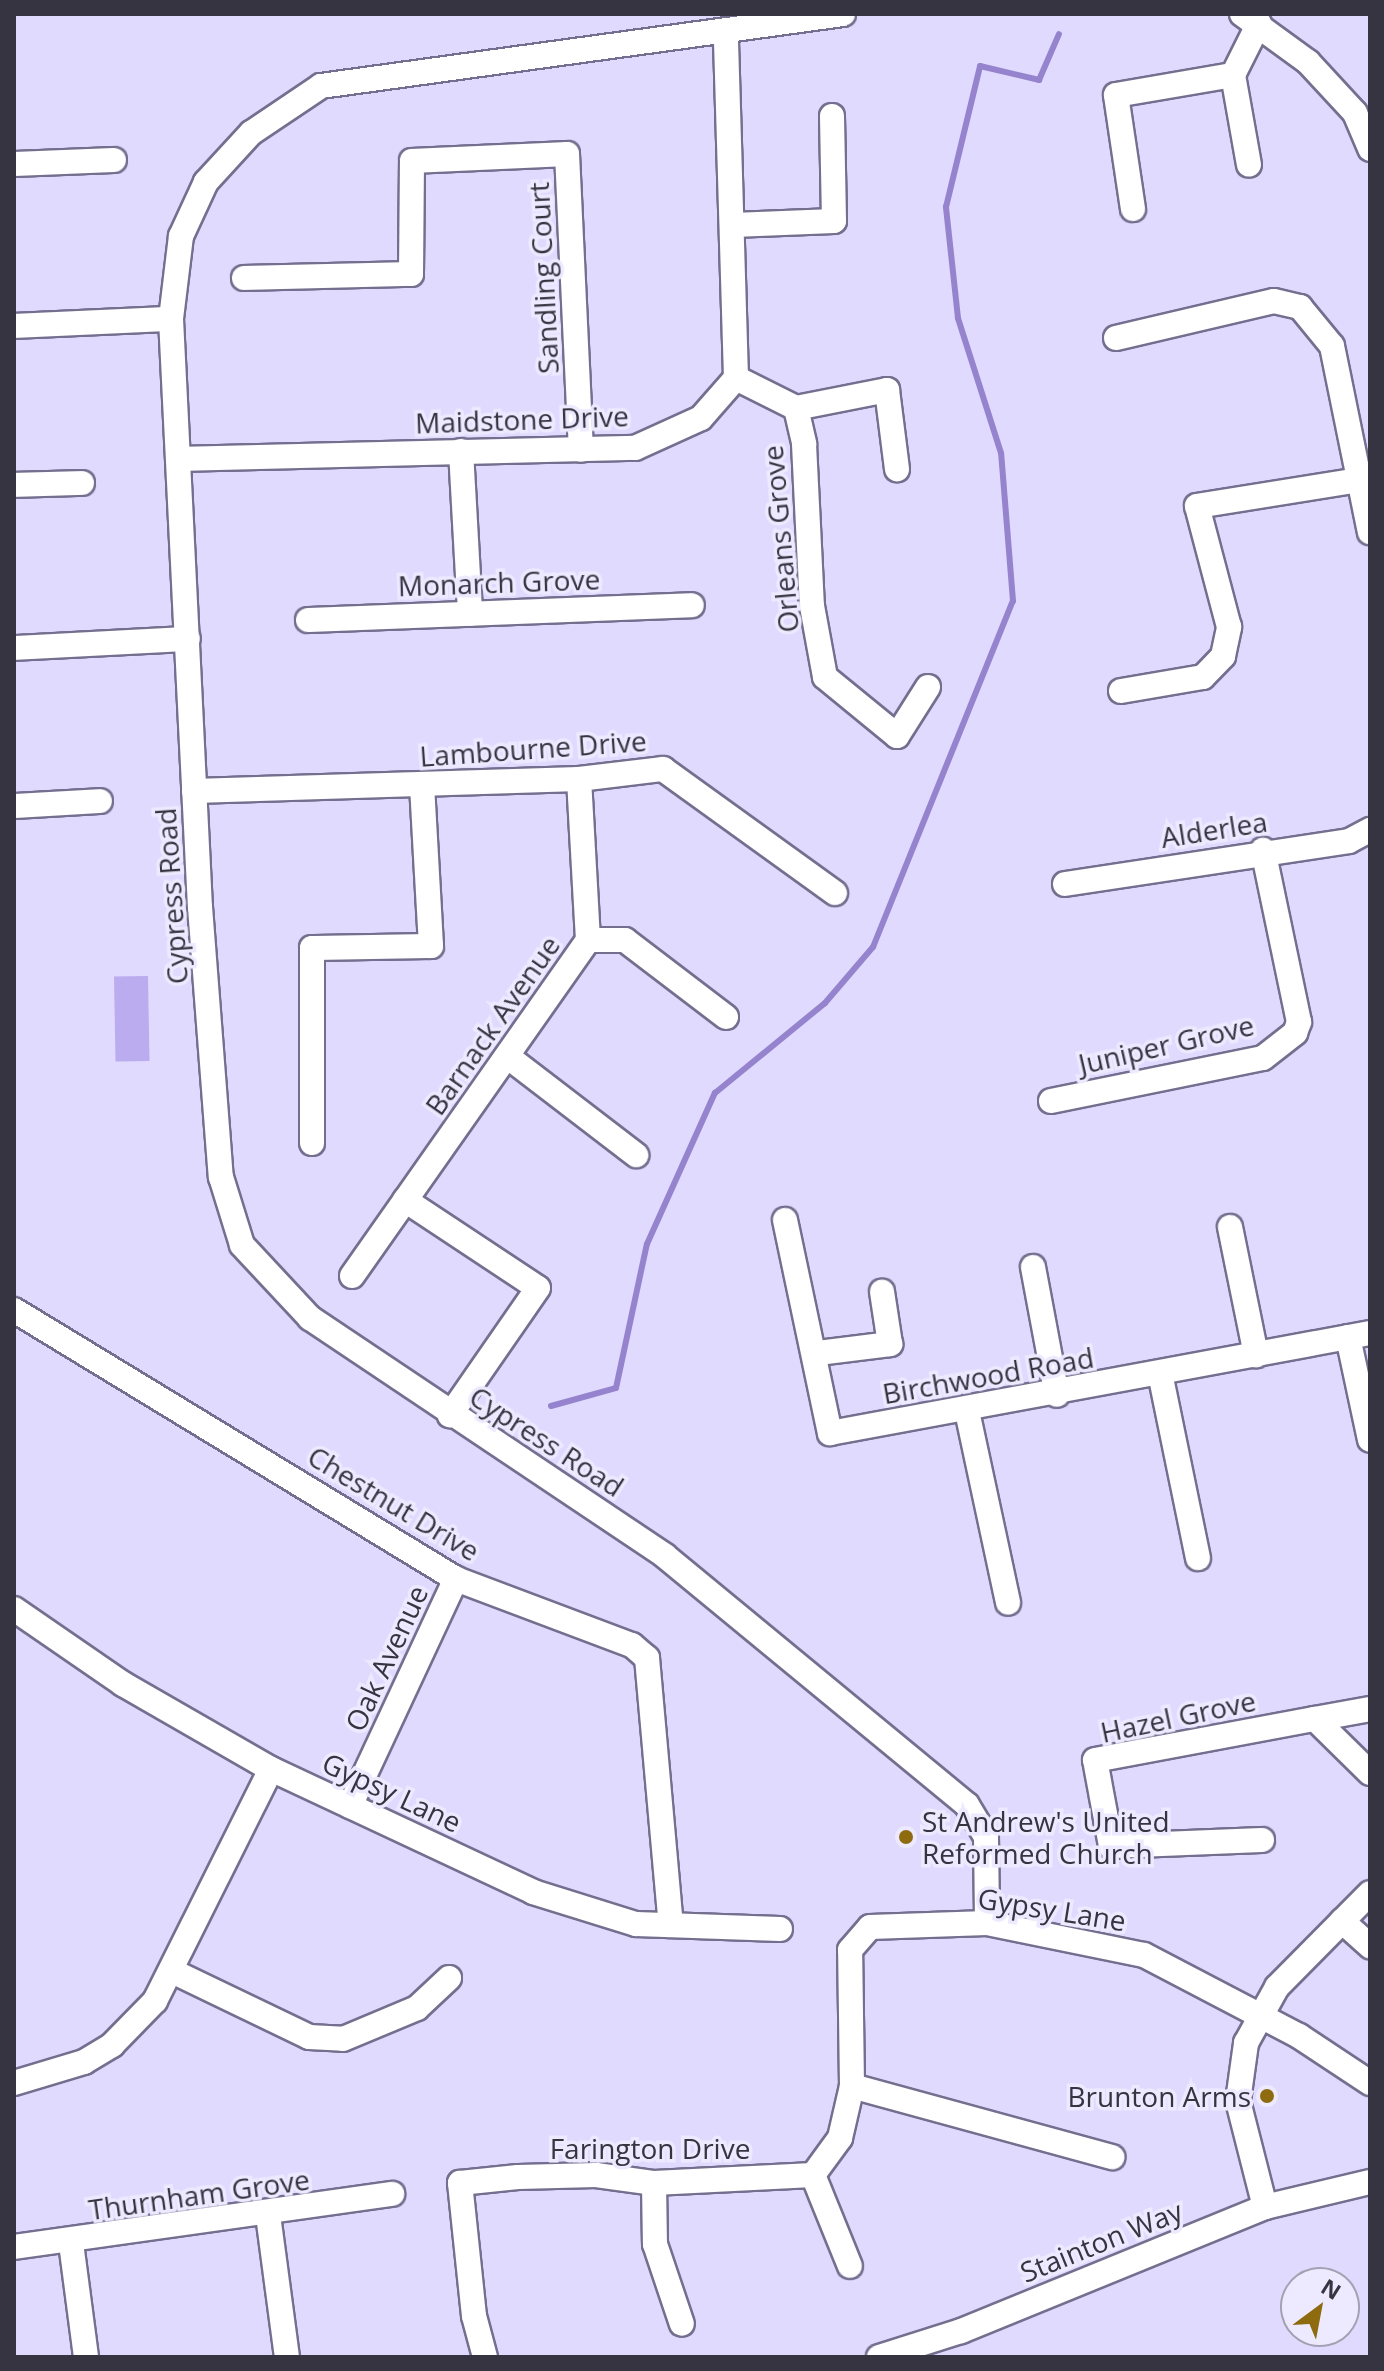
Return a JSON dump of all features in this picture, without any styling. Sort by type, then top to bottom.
[{"type":"street","name":"Cypress Road","points":[[843,14],[726,32],[552,50],[321,86],[251,133],[206,182],[181,236],[171,319],[194,791],[221,1177],[242,1245],[310,1318],[450,1415],[665,1556],[967,1805],[986,1837],[987,1923]]},
{"type":"street","points":[[1249,165],[1233,75],[1250,18],[1308,62],[1355,113],[1370,149]]},
{"type":"street","points":[[726,32],[736,378]]},
{"type":"street","points":[[1133,209],[1116,95],[1233,75]]},
{"type":"street","points":[[733,225],[834,221],[832,116]]},
{"type":"street","name":"Sandling Court","points":[[244,278],[411,274],[412,161],[567,154],[581,450]]},
{"type":"street","points":[[14,164],[114,160]]},
{"type":"street","points":[[1116,338],[1274,301],[1300,307],[1332,346],[1370,532]]},
{"type":"street","points":[[14,326],[171,319]]},
{"type":"street","name":"Orleans Grove","points":[[736,378],[796,408],[804,444],[812,606],[825,677],[897,736],[928,687]]},
{"type":"street","name":"Maidstone Drive","points":[[179,459],[635,448],[665,438],[701,418],[736,378]]},
{"type":"street","points":[[796,408],[887,390],[897,469]]},
{"type":"street","points":[[461,451],[470,614]]},
{"type":"street","points":[[1121,691],[1203,677],[1223,656],[1229,627],[1197,506],[1359,480]]},
{"type":"street","points":[[14,485],[82,483]]},
{"type":"street","name":"Monarch Grove","points":[[308,620],[692,605]]},
{"type":"street","points":[[14,648],[188,639]]},
{"type":"street","name":"Lambourne Drive","points":[[194,791],[579,779],[663,769],[835,893]]},
{"type":"street","name":"Barnack Avenue","points":[[352,1276],[588,940],[579,779]]},
{"type":"street","points":[[312,1143],[312,948],[431,946],[422,785]]},
{"type":"street","points":[[14,806],[100,801]]},
{"type":"street","name":"Alderlea","points":[[1065,884],[1263,850],[1349,841],[1370,830]]},
{"type":"street","name":"Juniper Grove","points":[[1051,1101],[1263,1058],[1295,1033],[1299,1022],[1263,850]]},
{"type":"street","points":[[588,940],[625,940],[726,1017]]},
{"type":"street","points":[[507,1056],[636,1155]]},
{"type":"street","points":[[405,1200],[538,1288],[450,1415]]},
{"type":"street","name":"Birchwood Road","points":[[785,1220],[818,1353],[830,1433],[1057,1395],[1359,1335]]},
{"type":"street","points":[[1230,1227],[1256,1355]]},
{"type":"street","points":[[1033,1267],[1057,1395]]},
{"type":"street","points":[[818,1353],[890,1344],[882,1292]]},
{"type":"street","name":"Chestnut Drive","points":[[14,1310],[456,1579],[632,1645],[647,1658],[671,1925]]},
{"type":"street","points":[[1359,1335],[1370,1440]]},
{"type":"street","points":[[1160,1373],[1198,1558]]},
{"type":"street","points":[[967,1411],[1008,1603]]},
{"type":"street","name":"Oak Avenue","points":[[350,1806],[456,1579]]},
{"type":"street","name":"Gypsy Lane","points":[[14,1609],[123,1684],[271,1769],[533,1892],[602,1917],[671,1925],[780,1929]]},
{"type":"street","name":"Hazel Grove","points":[[1262,1840],[1111,1846],[1095,1760],[1370,1709]]},
{"type":"street","points":[[1315,1719],[1370,1773]]},
{"type":"street","points":[[14,2083],[84,2062],[112,2045],[155,2001],[271,1769]]},
{"type":"street","points":[[1370,1893],[1257,2014],[1243,2058],[1238,2101],[1265,2207],[1370,2182]]},
{"type":"street","points":[[1342,1921],[1370,1946]]},
{"type":"street","name":"Gypsy Lane","points":[[852,2086],[850,1950],[870,1927],[987,1923],[1144,1955],[1257,2014],[1370,2083]]},
{"type":"street","points":[[172,1971],[309,2037],[343,2039],[417,2008],[449,1978]]},
{"type":"street","points":[[850,2266],[813,2175],[840,2138],[852,2086],[1112,2157]]},
{"type":"street","name":"Farington Drive","points":[[485,2357],[474,2316],[460,2183],[596,2175],[654,2183],[813,2175]]},
{"type":"street","points":[[654,2183],[655,2244],[682,2324]]},
{"type":"street","name":"Thurnham Grove","points":[[14,2247],[71,2243],[392,2194]]},
{"type":"street","name":"Stainton Way","points":[[879,2357],[961,2331],[1265,2207]]},
{"type":"street","points":[[268,2215],[287,2357]]},
{"type":"street","points":[[71,2243],[86,2357]]},
{"type":"street","name":"Stainton Way","points":[[915,2357],[961,2331]]},
{"type":"shaded area","points":[[148,976],[149,1061],[115,1062],[114,977]]},
{"type":"waterway","points":[[551,1406],[616,1388],[647,1244],[715,1093],[825,1003],[873,947],[1013,601],[1001,453],[958,318],[946,207],[980,66],[1039,80],[1059,34]]},
{"type":"place","name":"St Andrew's United Reformed Church","points":[[906,1837]]},
{"type":"place","name":"Brunton Arms","points":[[1267,2096]]}]
